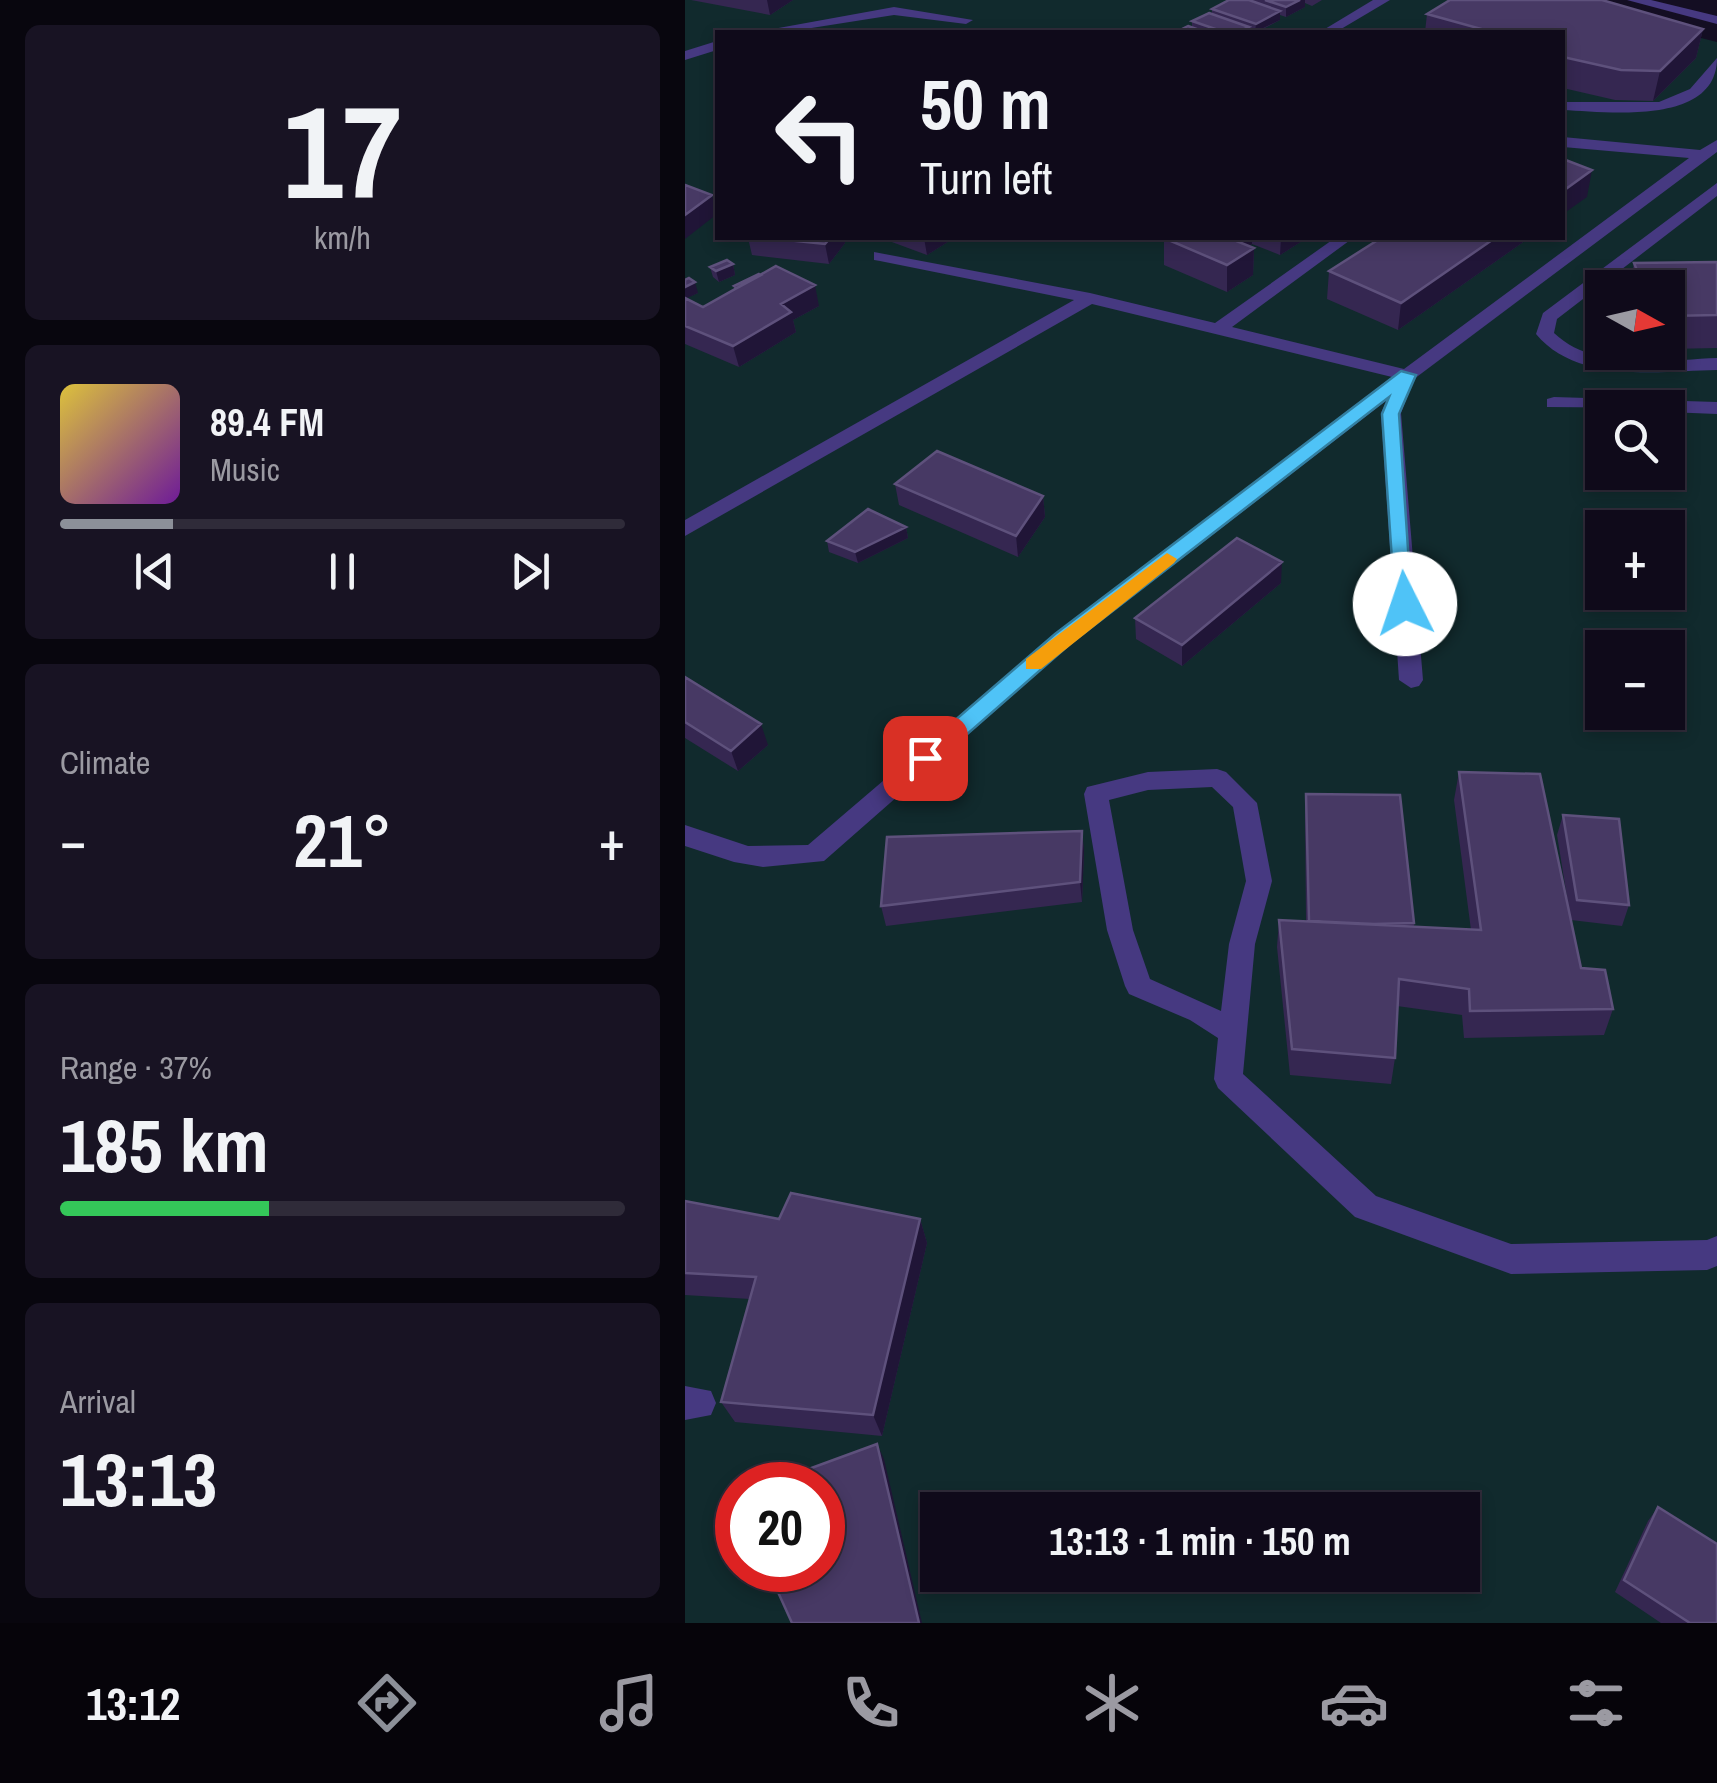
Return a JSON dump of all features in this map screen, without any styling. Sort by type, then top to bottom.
[{"type":"street","points":[[1330,30],[1383,0]]},
{"type":"street","points":[[1635,0],[1717,20]]},
{"type":"street","points":[[775,30],[894,10],[966,20]]},
{"type":"street","points":[[685,56],[715,46]]},
{"type":"street","points":[[1565,106],[1661,106],[1695,92],[1717,62]]},
{"type":"street","points":[[1565,142],[1710,150]]},
{"type":"street","points":[[685,835],[739,858],[781,860],[815,854],[1063,639],[1407,375],[1710,150]]},
{"type":"street","points":[[1717,188],[1549,318],[1545,334],[1554,347],[1584,360],[1717,364]]},
{"type":"street","points":[[1215,331],[1342,240]]},
{"type":"street","points":[[880,256],[1090,298],[1407,375]]},
{"type":"street","points":[[685,529],[1090,298]]},
{"type":"street","points":[[1407,375],[1391,414],[1411,680]]},
{"type":"street","points":[[1554,404],[1717,408]]},
{"type":"street","points":[[1233,1033],[1199,1012],[1139,986],[1120,930],[1096,794],[1147,781],[1217,778],[1245,803],[1259,882],[1241,944],[1233,1033],[1228,1079],[1365,1207],[1511,1259],[1707,1256],[1717,1251]]},
{"type":"green space","points":[[685,0],[1549,0],[1717,42],[1717,1623],[685,1623]]},
{"type":"building","points":[[1229,0],[1249,0],[1280,11],[1256,24],[1212,9]]},
{"type":"building","points":[[1265,0],[1300,0],[1286,7]]},
{"type":"building","points":[[1450,0],[1602,0],[1703,29],[1660,71],[1621,70],[1565,57],[1565,30],[1485,30],[1427,14]]},
{"type":"building","points":[[1209,13],[1249,27],[1218,30],[1192,21]]},
{"type":"building","points":[[1565,160],[1592,170],[1565,190]]},
{"type":"building","points":[[685,185],[712,195],[685,215]]},
{"type":"building","points":[[786,240],[828,240],[825,244]]},
{"type":"building","points":[[1169,240],[1234,240],[1254,248],[1227,265]]},
{"type":"building","points":[[1378,240],[1492,240],[1401,303],[1329,271]]},
{"type":"building","points":[[727,260],[733,264],[716,271],[710,267]]},
{"type":"building","points":[[1717,262],[1717,315],[1685,316],[1685,270],[1637,270],[1634,263]]},
{"type":"building","points":[[776,266],[815,285],[781,304],[791,312],[733,346],[685,326],[685,298],[703,307]]},
{"type":"building","points":[[759,274],[737,288],[734,286]]},
{"type":"building","points":[[937,451],[1043,496],[1016,536],[895,484]]},
{"type":"building","points":[[868,509],[906,527],[855,552],[827,541]]},
{"type":"building","points":[[1237,538],[1282,562],[1182,645],[1135,618]]},
{"type":"building","points":[[685,677],[761,724],[731,751],[685,722]]},
{"type":"building","points":[[1459,772],[1540,774],[1581,968],[1605,970],[1613,1009],[1470,1011],[1469,989],[1399,979],[1395,1058],[1292,1049],[1279,920],[1481,930]]},
{"type":"building","points":[[1306,794],[1400,795],[1414,923],[1309,921]]},
{"type":"building","points":[[1563,815],[1619,819],[1629,905],[1577,900]]},
{"type":"building","points":[[1082,831],[1080,882],[881,906],[887,837]]},
{"type":"building","points":[[791,1193],[920,1219],[873,1415],[721,1402],[756,1277],[685,1273],[685,1201],[779,1219]]},
{"type":"building","points":[[877,1444],[919,1623],[792,1623],[778,1592],[845,1592],[845,1462],[828,1462]]},
{"type":"building","points":[[1658,1507],[1717,1544],[1717,1623],[1690,1623],[1624,1580]]},
{"type":"slow traffic","points":[[1034,664],[1167,559]]},
{"type":"route","points":[[925,758],[1063,639],[1407,375],[1391,414],[1405,604]]}]
